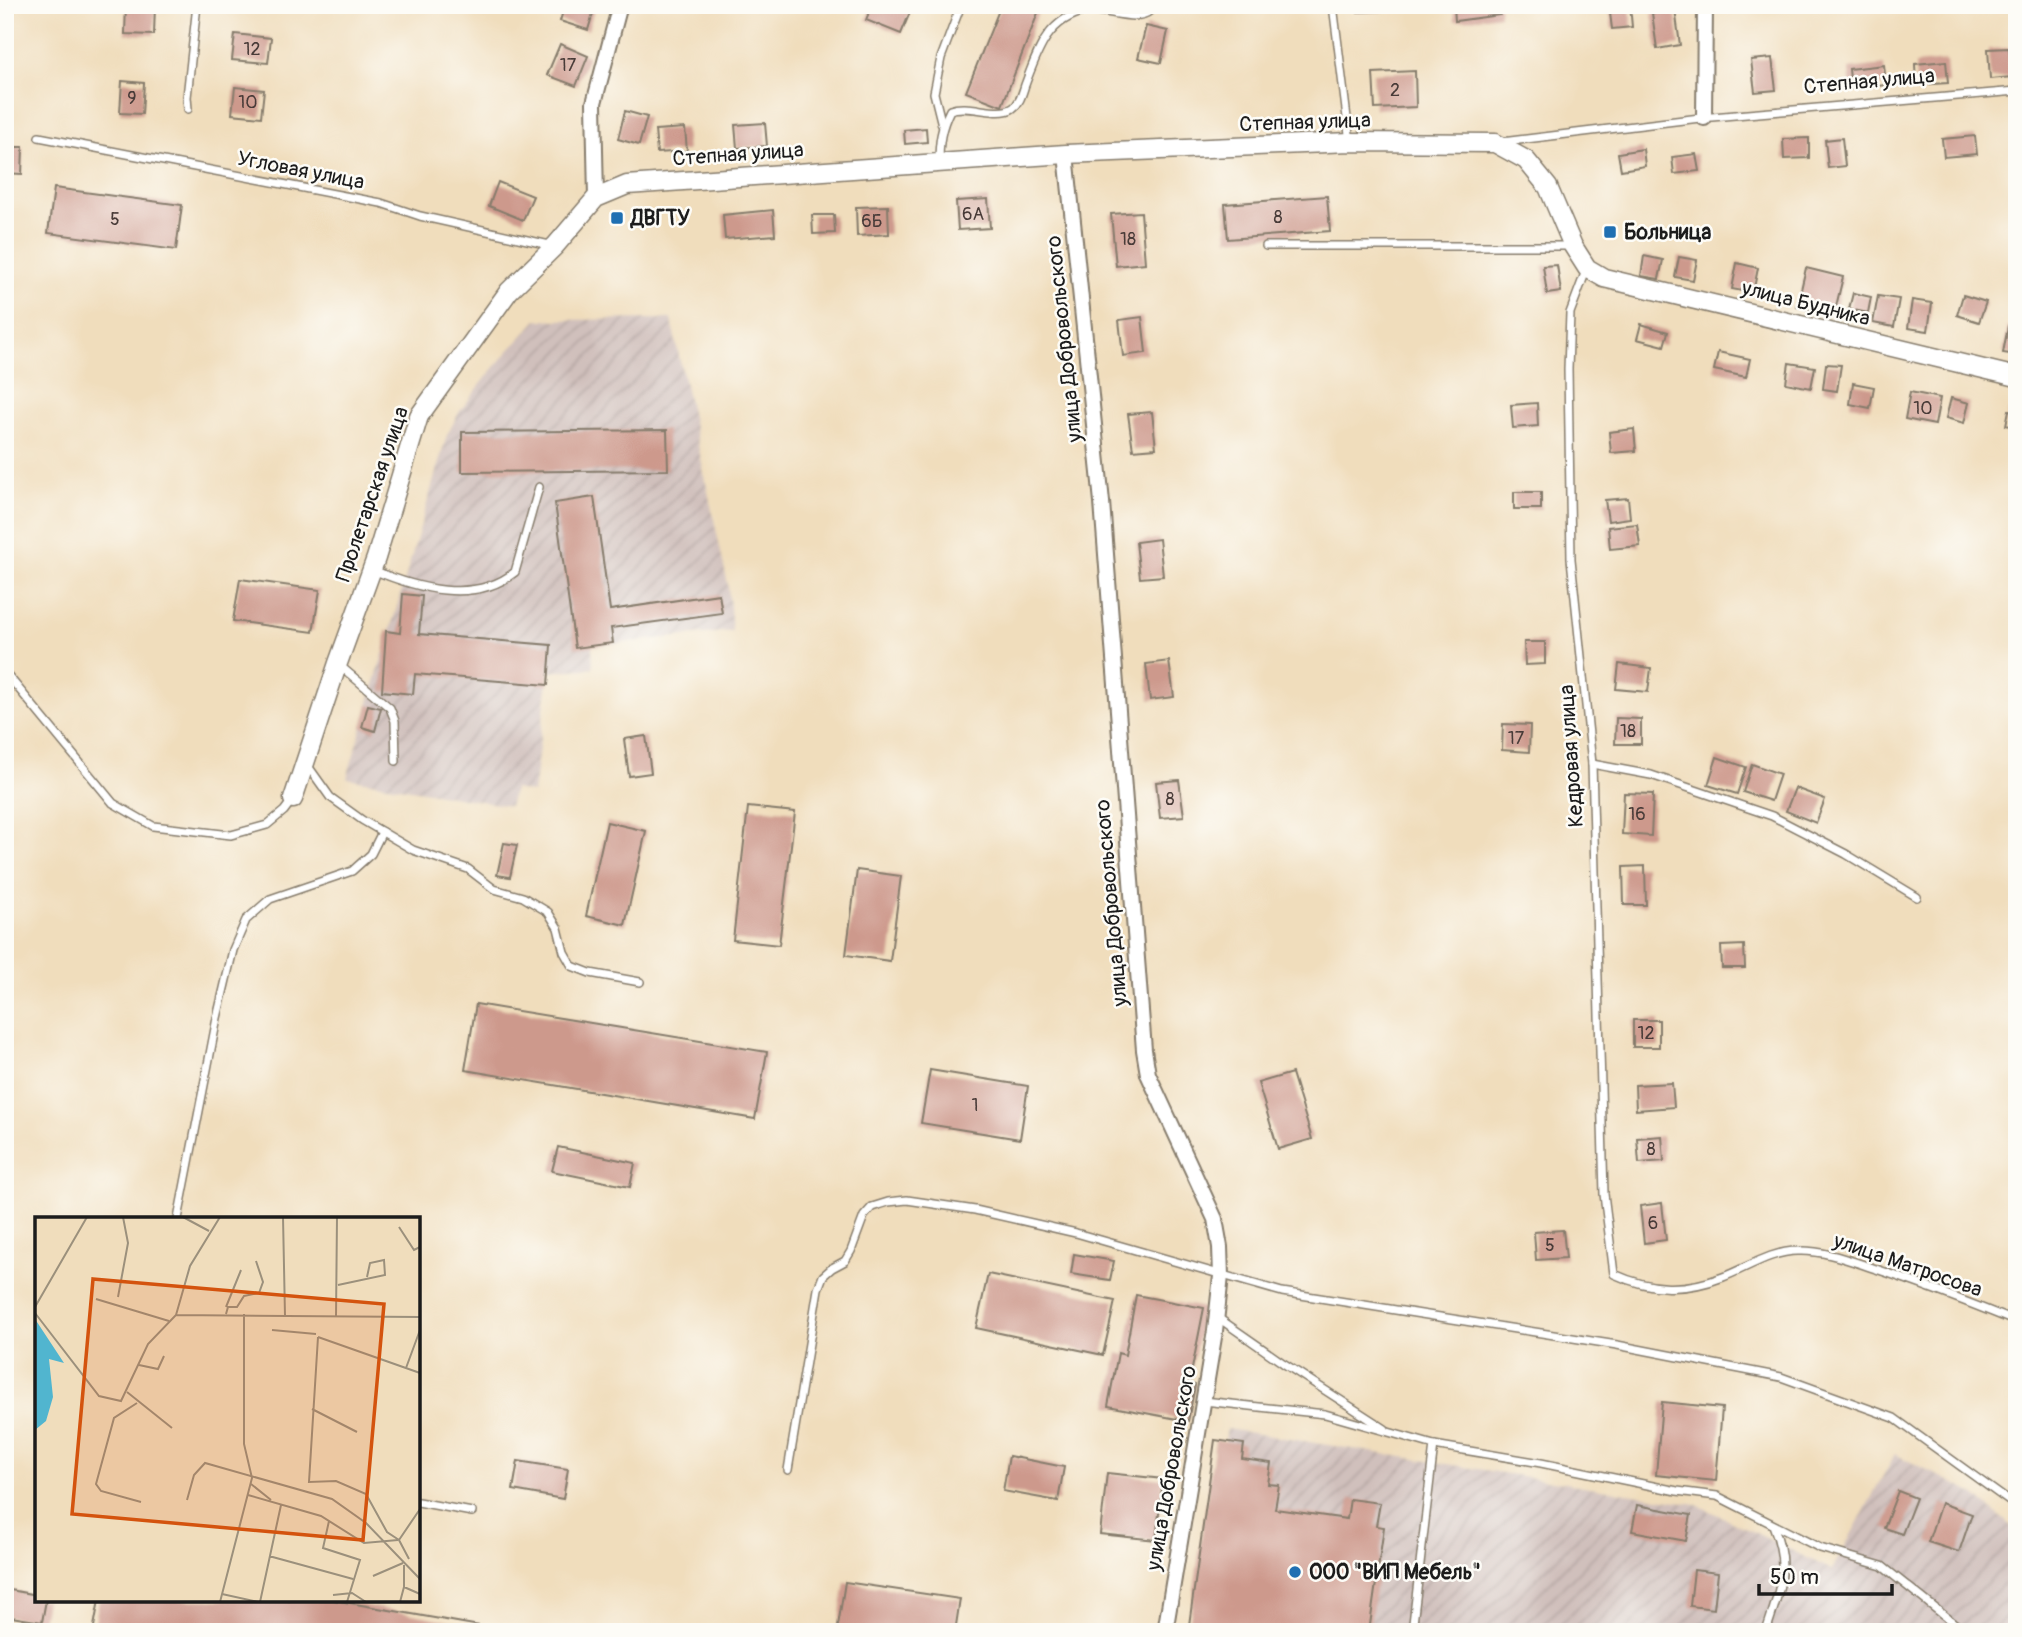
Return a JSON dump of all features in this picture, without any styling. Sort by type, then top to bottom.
[{"type":"street","points":[[596,198],[594,103],[620,5]]},
{"type":"street","points":[[1704,118],[1705,5]]},
{"type":"street","name":"Степная улица","points":[[596,198],[627,185],[1066,154],[1350,142],[1495,143]]},
{"type":"street","points":[[1495,143],[1526,160],[1548,187],[1573,246],[1587,268]]},
{"type":"street","name":"улица Добровольского","points":[[1066,154],[1102,502],[1144,1050],[1148,1073],[1215,1219],[1222,1276],[1165,1632]]},
{"type":"street","name":"Пролетарская улица","points":[[293,799],[372,569],[418,416],[509,291],[555,246],[596,198]]},
{"type":"street","name":"улица Будника","points":[[1587,268],[1604,278],[2017,377]]},
{"type":"lane","points":[[188,109],[197,5]]},
{"type":"lane","points":[[942,126],[934,93],[941,58],[961,5]]},
{"type":"lane","points":[[939,162],[942,126],[950,110],[960,107],[1002,112],[1012,109],[1020,100],[1038,51],[1054,25],[1073,14],[1095,10],[1139,17],[1151,12],[1155,5]]},
{"type":"lane","points":[[1333,5],[1350,142]]},
{"type":"lane","name":"Степная улица","points":[[1495,143],[1704,118],[2017,91]]},
{"type":"lane","name":"Угловая улица","points":[[39,137],[381,203],[420,216],[555,246]]},
{"type":"lane","points":[[1266,246],[1573,246]]},
{"type":"lane","name":"Кедровая улица","points":[[1587,268],[1570,313],[1568,369],[1572,559],[1592,764],[1604,1194],[1609,1246]]},
{"type":"lane","points":[[372,569],[406,583],[454,591],[488,588],[504,581],[515,572],[540,486]]},
{"type":"lane","points":[[338,663],[390,708],[395,721],[396,761]]},
{"type":"lane","points":[[5,672],[113,803],[153,826],[231,835],[267,825],[284,811],[293,799]]},
{"type":"lane","points":[[305,763],[330,797],[382,832],[413,850],[468,869],[494,889],[523,897],[548,912],[558,928],[564,952],[572,966],[590,973],[640,982]]},
{"type":"lane","points":[[1592,764],[1651,775],[1772,816],[1846,854],[1917,897]]},
{"type":"lane","points":[[178,1217],[217,1018],[233,950],[246,920],[270,899],[352,872],[371,854],[382,832]]},
{"type":"lane","points":[[788,1470],[818,1289],[823,1276],[845,1261],[852,1251],[864,1216],[872,1207],[907,1200],[975,1210],[1076,1233],[1282,1292],[1617,1345],[1781,1377],[1894,1418],[2017,1507]]},
{"type":"lane","name":"улица Матросова","points":[[1609,1246],[1614,1275],[1637,1285],[1680,1289],[1722,1278],[1759,1259],[1797,1250],[1848,1259],[1931,1287],[2017,1322]]},
{"type":"lane","points":[[1217,1317],[1393,1434]]},
{"type":"lane","points":[[1203,1401],[1325,1415],[1434,1445],[1541,1463],[1677,1491],[1717,1496],[1819,1548],[1882,1566],[1965,1632]]},
{"type":"lane","points":[[1412,1632],[1434,1445]]},
{"type":"lane","points":[[420,1502],[472,1512]]},
{"type":"lane","points":[[1766,1632],[1783,1580],[1781,1545],[1773,1525]]},
{"type":"shaded area","points":[[671,319],[728,585],[732,631],[592,646],[593,668],[549,672],[533,793],[514,789],[509,806],[347,778],[447,435],[460,411],[497,364],[537,320]]},
{"type":"shaded area","points":[[1227,1429],[1696,1504],[1832,1570],[1895,1454],[1974,1494],[2017,1531],[2017,1632],[1192,1632]]},
{"type":"building","points":[[126,5],[155,5],[154,35],[125,34]]},
{"type":"building","points":[[565,5],[579,5],[594,10],[588,30],[560,21]]},
{"type":"building","points":[[872,5],[913,5],[901,34],[866,20]]},
{"type":"building","points":[[1001,5],[1041,5],[1002,106],[966,92]]},
{"type":"building","points":[[1356,5],[1383,5],[1383,11],[1356,12]]},
{"type":"building","points":[[1454,5],[1499,5],[1500,15],[1455,21]]},
{"type":"building","points":[[1609,5],[1630,5],[1632,27],[1612,29]]},
{"type":"building","points":[[1675,9],[1680,45],[1657,49],[1652,13]]},
{"type":"building","points":[[1146,26],[1168,31],[1161,63],[1138,58]]},
{"type":"building","points":[[235,34],[271,38],[268,63],[232,60]]},
{"type":"building","points":[[560,44],[588,56],[576,86],[547,75]]},
{"type":"building","points":[[2009,48],[2012,77],[1990,79],[1988,49]]},
{"type":"building","points":[[1772,58],[1776,90],[1755,92],[1751,60]]},
{"type":"building","points":[[1946,61],[1948,83],[1916,85],[1915,64]]},
{"type":"building","points":[[1884,65],[1886,85],[1851,89],[1849,69]]},
{"type":"building","points":[[1415,71],[1416,107],[1375,109],[1373,73]]},
{"type":"building","points":[[122,81],[144,83],[142,114],[120,113]]},
{"type":"building","points":[[235,87],[264,90],[261,117],[232,114]]},
{"type":"building","points":[[625,111],[647,117],[639,145],[618,139]]},
{"type":"building","points":[[765,123],[767,146],[737,148],[735,125]]},
{"type":"building","points":[[685,128],[687,151],[657,153],[655,130]]},
{"type":"building","points":[[926,128],[927,142],[905,144],[904,130]]},
{"type":"building","points":[[1975,136],[1977,154],[1944,157],[1942,139]]},
{"type":"building","points":[[1809,138],[1809,158],[1784,159],[1783,139]]},
{"type":"building","points":[[1842,138],[1845,166],[1828,168],[1825,140]]},
{"type":"building","points":[[5,147],[23,147],[22,174],[5,173]]},
{"type":"building","points":[[1643,149],[1645,166],[1621,170],[1618,153]]},
{"type":"building","points":[[1696,154],[1699,171],[1674,174],[1672,157]]},
{"type":"building","points":[[498,182],[533,196],[523,220],[489,206]]},
{"type":"building","points":[[54,188],[182,205],[176,250],[48,233]]},
{"type":"building","points":[[1327,196],[1330,231],[1228,239],[1225,204]]},
{"type":"building","points":[[988,199],[990,228],[958,230],[956,201]]},
{"type":"building","points":[[888,206],[889,234],[857,236],[856,207]]},
{"type":"building","points":[[773,210],[775,235],[725,239],[723,215]]},
{"type":"building","points":[[1141,212],[1145,263],[1116,266],[1111,214]]},
{"type":"building","points":[[812,215],[834,215],[835,233],[813,234]]},
{"type":"building","points":[[1644,256],[1663,260],[1659,279],[1641,276]]},
{"type":"building","points":[[1679,257],[1697,260],[1693,280],[1675,277]]},
{"type":"building","points":[[1737,263],[1758,268],[1753,293],[1732,289]]},
{"type":"building","points":[[1557,265],[1561,292],[1547,294],[1543,266]]},
{"type":"building","points":[[1806,268],[1843,277],[1834,315],[1797,307]]},
{"type":"building","points":[[1853,293],[1871,297],[1868,313],[1849,309]]},
{"type":"building","points":[[1963,295],[1986,302],[1979,322],[1957,315]]},
{"type":"building","points":[[1878,296],[1899,299],[1894,327],[1873,323]]},
{"type":"building","points":[[1912,300],[1932,303],[1928,331],[1908,328]]},
{"type":"building","points":[[1142,317],[1146,353],[1123,356],[1119,320]]},
{"type":"building","points":[[1641,324],[1668,332],[1664,346],[1637,339]]},
{"type":"building","points":[[2008,326],[2017,328],[2017,355],[2003,353]]},
{"type":"building","points":[[1718,352],[1750,359],[1746,377],[1714,370]]},
{"type":"building","points":[[1789,363],[1815,367],[1811,388],[1786,383]]},
{"type":"building","points":[[1826,364],[1841,365],[1837,391],[1823,389]]},
{"type":"building","points":[[1853,383],[1874,387],[1870,408],[1850,404]]},
{"type":"building","points":[[1910,392],[1940,398],[1935,425],[1905,419]]},
{"type":"building","points":[[1951,398],[1969,403],[1964,423],[1946,418]]},
{"type":"building","points":[[1537,403],[1538,426],[1513,428],[1511,405]]},
{"type":"building","points":[[2009,410],[2017,411],[2017,428],[2006,425]]},
{"type":"building","points":[[1152,412],[1156,448],[1133,450],[1128,414]]},
{"type":"building","points":[[1634,429],[1636,451],[1611,453],[1609,432]]},
{"type":"building","points":[[667,430],[668,470],[462,472],[462,432]]},
{"type":"building","points":[[1514,492],[1541,492],[1541,509],[1514,509]]},
{"type":"building","points":[[594,497],[610,610],[719,594],[722,613],[611,628],[613,643],[575,648],[555,503]]},
{"type":"building","points":[[1628,498],[1630,518],[1608,521],[1605,500]]},
{"type":"building","points":[[1637,524],[1640,546],[1610,549],[1608,527]]},
{"type":"building","points":[[1159,539],[1163,576],[1140,578],[1136,542]]},
{"type":"building","points":[[240,579],[320,590],[313,632],[233,621]]},
{"type":"building","points":[[403,594],[422,596],[419,634],[551,645],[548,685],[415,674],[413,694],[382,691],[386,631],[400,633]]},
{"type":"building","points":[[1524,642],[1545,642],[1545,664],[1525,665]]},
{"type":"building","points":[[1169,661],[1174,697],[1150,700],[1146,664]]},
{"type":"building","points":[[1619,664],[1651,668],[1648,692],[1616,689]]},
{"type":"building","points":[[368,705],[381,708],[375,731],[362,727]]},
{"type":"building","points":[[1616,718],[1641,719],[1641,744],[1615,744]]},
{"type":"building","points":[[1503,724],[1530,725],[1529,752],[1502,750]]},
{"type":"building","points":[[646,736],[651,773],[629,776],[624,739]]},
{"type":"building","points":[[1717,757],[1746,767],[1737,794],[1708,785]]},
{"type":"building","points":[[1752,764],[1780,774],[1771,801],[1743,792]]},
{"type":"building","points":[[1179,780],[1184,816],[1160,818],[1156,782]]},
{"type":"building","points":[[1795,788],[1825,799],[1816,823],[1786,811]]},
{"type":"building","points":[[1624,793],[1653,794],[1651,836],[1622,834]]},
{"type":"building","points":[[748,807],[795,812],[779,945],[733,940]]},
{"type":"building","points":[[607,822],[646,831],[625,925],[586,916]]},
{"type":"building","points":[[504,843],[517,845],[510,877],[497,875]]},
{"type":"building","points":[[1645,866],[1646,905],[1624,905],[1623,867]]},
{"type":"building","points":[[857,870],[901,876],[890,961],[846,955]]},
{"type":"building","points":[[1744,945],[1745,968],[1722,968],[1721,946]]},
{"type":"building","points":[[476,1004],[767,1052],[755,1119],[465,1070]]},
{"type":"building","points":[[1633,1020],[1659,1020],[1659,1047],[1633,1047]]},
{"type":"building","points":[[930,1070],[1028,1086],[1020,1139],[921,1123]]},
{"type":"building","points":[[1292,1073],[1312,1139],[1278,1149],[1258,1083]]},
{"type":"building","points":[[1672,1083],[1674,1107],[1636,1110],[1635,1085]]},
{"type":"building","points":[[1662,1136],[1664,1161],[1639,1163],[1637,1138]]},
{"type":"building","points":[[558,1147],[635,1163],[630,1187],[552,1171]]},
{"type":"building","points":[[1662,1203],[1666,1240],[1644,1243],[1640,1206]]},
{"type":"building","points":[[1563,1230],[1566,1258],[1536,1260],[1534,1232]]},
{"type":"building","points":[[1074,1254],[1114,1261],[1110,1280],[1071,1274]]},
{"type":"building","points":[[988,1274],[1115,1301],[1103,1355],[976,1328]]},
{"type":"building","points":[[1136,1295],[1204,1308],[1189,1384],[1195,1385],[1188,1421],[1108,1406],[1118,1353],[1125,1355]]},
{"type":"building","points":[[1662,1402],[1722,1408],[1716,1481],[1656,1475]]},
{"type":"building","points":[[1215,1440],[1244,1444],[1242,1459],[1271,1463],[1268,1484],[1279,1485],[1275,1509],[1347,1519],[1350,1499],[1380,1503],[1376,1526],[1384,1527],[1369,1632],[1188,1632]]},
{"type":"building","points":[[1009,1456],[1064,1467],[1058,1501],[1003,1491]]},
{"type":"building","points":[[518,1461],[568,1469],[563,1499],[513,1490]]},
{"type":"building","points":[[1107,1473],[1163,1479],[1156,1540],[1100,1534]]},
{"type":"building","points":[[1898,1491],[1916,1498],[1902,1534],[1884,1528]]},
{"type":"building","points":[[1941,1503],[1972,1514],[1959,1552],[1928,1542]]},
{"type":"building","points":[[1637,1505],[1691,1515],[1686,1541],[1632,1531]]},
{"type":"building","points":[[1694,1570],[1718,1573],[1714,1609],[1690,1606]]},
{"type":"building","points":[[845,1582],[960,1599],[955,1632],[837,1632]]},
{"type":"building","points":[[5,1589],[35,1595],[35,1602],[46,1602],[42,1622],[5,1616]]},
{"type":"building","points":[[99,1602],[344,1602],[502,1630],[93,1632]]},
{"type":"place","name":"ДВГТУ","points":[[617,218]]},
{"type":"place","name":"Больница","points":[[1610,232]]},
{"type":"place","name":"ООО \"ВИП Мебель\"","points":[[1295,1572]]}]
